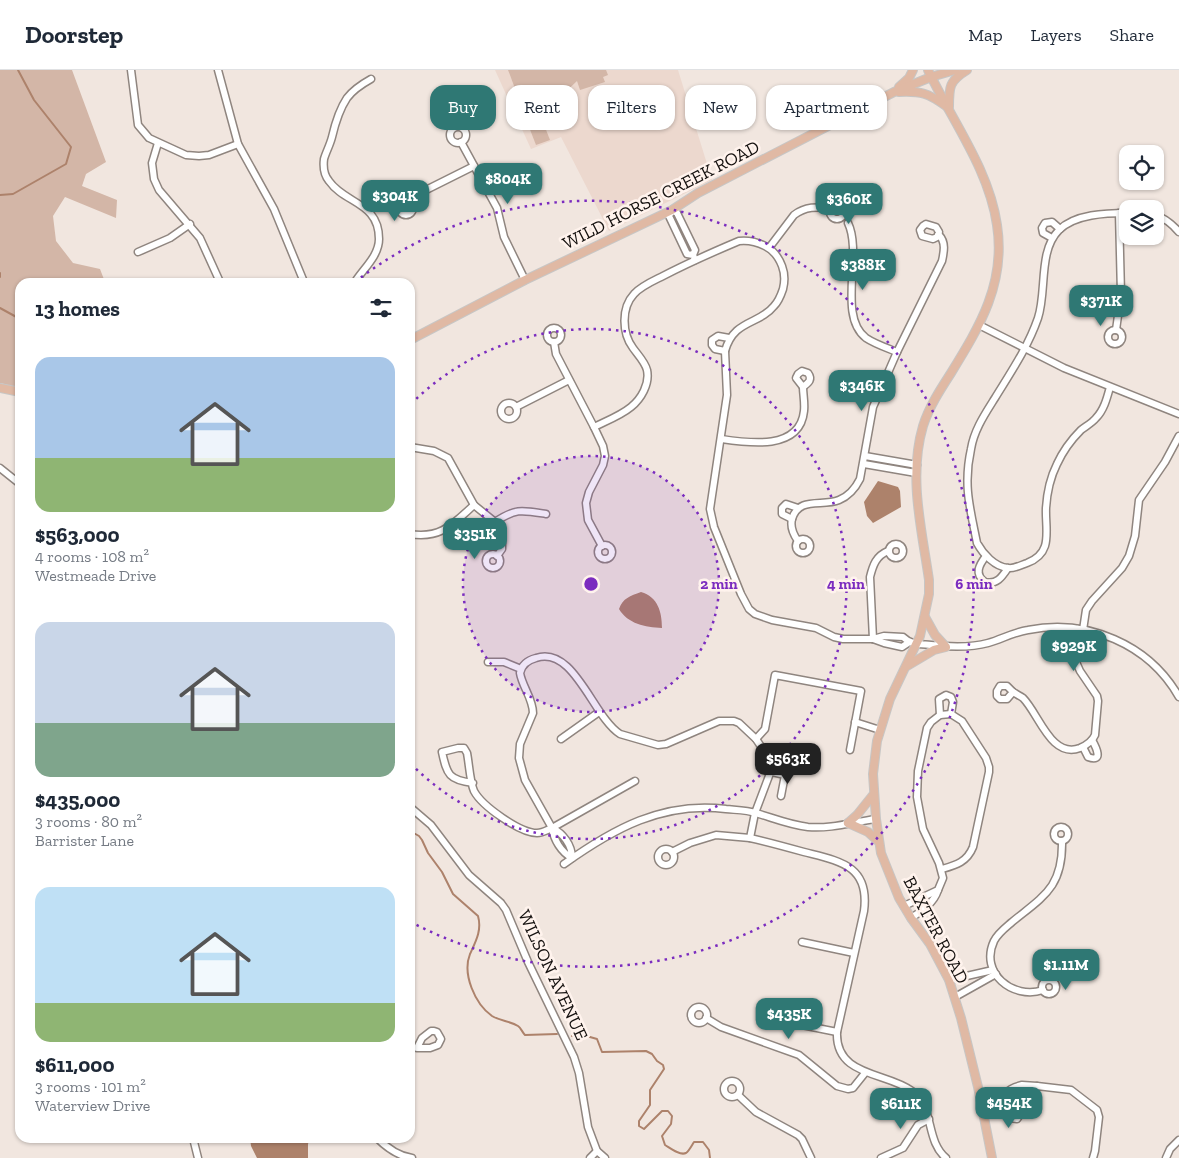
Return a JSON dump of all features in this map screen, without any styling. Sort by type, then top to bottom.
[{"type":"main road","points":[[894,92],[909,78],[913,70]]},
{"type":"main road","name":"WILD HORSE CREEK ROAD","points":[[415,337],[525,280],[672,210],[698,193],[930,73],[955,70]]},
{"type":"main road","points":[[949,109],[949,89],[952,82],[956,76],[967,70]]},
{"type":"main road","name":"BAXTER ROAD","points":[[930,73],[984,179],[997,224],[999,256],[990,300],[979,325],[933,402],[921,434],[916,469],[917,498],[929,580],[925,617],[918,644],[890,699],[880,730],[874,758],[873,795],[878,841],[890,877],[911,918],[930,944],[949,980],[955,997],[978,1087],[992,1158]]},
{"type":"main road","points":[[894,92],[923,92],[949,109]]},
{"type":"main road","points":[[0,388],[15,391]]},
{"type":"main road","points":[[907,666],[934,650],[946,647],[935,635],[925,617]]},
{"type":"main road","points":[[873,795],[857,816],[848,823],[868,832],[878,841]]},
{"type":"street","points":[[131,70],[138,125],[149,138],[186,155],[199,156],[209,155],[238,144]]},
{"type":"street","points":[[218,70],[238,144],[274,209],[302,278]]},
{"type":"street","points":[[358,278],[377,251],[379,241],[378,230],[372,216],[364,207],[340,193],[328,181],[324,172],[324,160],[340,110],[348,97],[360,85],[371,79]]},
{"type":"street","points":[[461,142],[497,208],[504,237],[525,280]]},
{"type":"street","points":[[158,143],[152,163],[154,179],[160,190],[200,238],[218,278]]},
{"type":"street","points":[[411,202],[418,194],[474,166]]},
{"type":"street","points":[[769,248],[799,211],[810,207],[831,208],[837,204],[841,206],[845,211],[846,221],[852,232],[852,307],[854,320],[865,337],[898,352]]},
{"type":"street","points":[[831,208],[830,212],[833,218],[846,221]]},
{"type":"street","points":[[672,210],[669,216],[687,254],[694,257]]},
{"type":"street","points":[[1110,387],[1102,409],[1096,418],[1082,429],[1064,450],[1051,478],[1046,509],[1048,532],[1044,548],[1039,556],[1031,562],[1008,568],[995,563],[986,556],[977,543],[967,493],[967,470],[975,432],[1025,349],[1038,317],[1043,296],[1047,250],[1052,238],[1070,222],[1119,213]]},
{"type":"street","points":[[1164,219],[1173,225],[1179,232]]},
{"type":"street","points":[[1052,238],[1043,233],[1042,228],[1045,224],[1052,222],[1060,229]]},
{"type":"street","points":[[138,252],[170,238],[190,224]]},
{"type":"street","points":[[798,540],[794,535],[792,518],[798,508],[809,503],[836,501],[845,497],[860,479],[873,407],[942,261],[944,245],[942,238],[938,235]]},
{"type":"street","points":[[594,427],[632,407],[646,387],[647,370],[632,347],[625,327],[629,301],[640,289],[694,257],[739,241],[753,242],[769,248],[779,260],[784,271],[784,284],[781,294],[770,310],[744,325],[729,338],[725,351],[727,395],[711,499],[711,518],[741,594],[749,609],[763,618],[816,628],[843,640],[873,639],[902,647],[908,643],[946,647],[986,643],[1012,634],[1056,626],[1080,629],[1103,634],[1117,640],[1146,658],[1160,670],[1179,697]]},
{"type":"street","points":[[1116,330],[1121,294],[1120,245]]},
{"type":"street","points":[[979,325],[1064,368],[1179,414]]},
{"type":"street","points":[[725,351],[715,349],[712,345],[712,340],[718,336],[729,338]]},
{"type":"street","points":[[554,342],[556,354],[594,427],[605,456],[603,465],[589,492],[586,503],[586,512],[602,546]]},
{"type":"street","points":[[516,407],[569,380]]},
{"type":"street","points":[[721,440],[757,444],[788,436],[801,421],[804,411],[803,387]]},
{"type":"street","points":[[1013,692],[1025,700],[1047,733],[1060,746],[1072,751],[1083,747],[1092,740],[1095,735],[1098,701],[1097,696],[1080,671],[1073,655],[1073,642],[1080,629],[1086,610],[1130,556],[1135,536],[1139,500],[1165,462],[1179,436]]},
{"type":"street","points":[[415,448],[434,451],[448,458],[474,505],[496,522],[502,534],[502,550],[497,556]]},
{"type":"street","points":[[865,456],[916,469]]},
{"type":"street","points":[[864,464],[916,469]]},
{"type":"street","points":[[0,468],[15,480]]},
{"type":"street","points":[[792,518],[782,514],[782,508],[786,504],[798,508]]},
{"type":"street","points":[[415,534],[434,534],[440,532],[453,524],[474,505]]},
{"type":"street","points":[[496,522],[509,513],[516,511],[546,514]]},
{"type":"street","points":[[873,639],[870,577],[875,561],[888,551]]},
{"type":"street","points":[[986,556],[978,570],[982,580],[985,582],[997,582],[1008,568]]},
{"type":"street","points":[[1076,662],[1085,639],[1080,629]]},
{"type":"street","points":[[572,858],[572,850],[560,832],[552,828],[525,780],[519,758],[520,744],[533,713],[533,708],[520,678],[521,669],[526,662],[541,656],[558,659],[568,667],[588,693],[599,712],[620,734],[658,745],[675,741],[723,720],[739,723],[756,739],[772,763],[772,772],[755,812],[750,838]]},
{"type":"street","points":[[488,662],[504,662],[521,669]]},
{"type":"street","points":[[756,739],[765,729],[775,675],[861,691],[850,750]]},
{"type":"street","points":[[940,714],[939,702],[941,697],[946,695],[953,702],[951,714]]},
{"type":"street","points":[[561,739],[599,712]]},
{"type":"street","points":[[911,918],[921,912],[935,898],[943,878],[942,869],[923,829],[916,784],[927,728],[940,714],[951,714],[962,721],[986,758],[990,772],[970,854],[958,864],[942,869]]},
{"type":"street","points":[[855,722],[880,730]]},
{"type":"street","points":[[1083,747],[1088,757],[1096,757],[1098,749],[1092,740]]},
{"type":"street","points":[[473,783],[460,782],[453,779],[446,771],[442,752],[464,748],[467,753],[473,783],[474,791],[495,813],[520,829],[538,833],[552,828],[635,781]]},
{"type":"street","points":[[781,796],[787,770],[784,756],[791,753],[795,754],[798,759]]},
{"type":"street","points":[[772,772],[785,775]]},
{"type":"street","points":[[564,864],[612,833],[646,817],[698,808],[724,808],[755,812],[786,823],[806,827],[827,828],[876,819]]},
{"type":"street","name":"WILSON AVENUE","points":[[415,811],[432,825],[469,875],[501,903],[510,916],[528,962],[574,1057],[581,1084],[588,1127],[597,1151],[605,1158]]},
{"type":"street","points":[[672,852],[690,843],[716,835],[750,838],[840,861],[854,871],[861,882],[866,901],[836,1041],[840,1052],[856,1068],[865,1073],[902,1085],[913,1091],[922,1100],[934,1139],[939,1150],[946,1158]]},
{"type":"street","points":[[1043,990],[1035,992],[1016,991],[1008,988],[1001,982],[995,972],[990,955],[995,938],[1000,932],[1044,897],[1051,888],[1060,870],[1062,841]]},
{"type":"street","points":[[904,906],[938,890]]},
{"type":"street","points":[[802,942],[854,953]]},
{"type":"street","points":[[949,980],[995,972]]},
{"type":"street","points":[[955,997],[995,972]]},
{"type":"street","points":[[706,1018],[721,1027],[799,1056],[842,1088],[853,1088],[865,1073]]},
{"type":"street","points":[[787,1022],[837,1032]]},
{"type":"street","points":[[1037,1086],[1017,1119],[1005,1115],[1001,1105],[1002,1099],[1008,1090],[1013,1087],[1022,1085],[1037,1086],[1070,1090],[1097,1110],[1099,1117],[1093,1158]]},
{"type":"street","points":[[738,1095],[756,1112],[798,1135],[802,1139],[811,1158]]},
{"type":"street","points":[[881,1158],[894,1156],[903,1148],[918,1125],[929,1119]]},
{"type":"street","points":[[1166,1158],[1170,1149],[1179,1140]]},
{"type":"street","points":[[194,1143],[198,1158]]},
{"type":"street","points":[[383,1143],[392,1151],[412,1158]]},
{"type":"street","points":[[590,1158],[597,1151]]},
{"type":"shaded area","points":[[0,70],[72,70],[106,162],[86,174],[82,186],[117,200],[116,218],[65,197],[53,216],[56,241],[73,263],[100,269],[103,278],[15,278],[15,387],[0,383]]},
{"type":"shaded area","points":[[495,70],[678,70],[685,93],[685,130],[697,130],[712,180],[609,231],[561,137],[531,149],[522,130],[578,130],[578,85],[506,85],[506,94]]},
{"type":"shaded area","points":[[508,70],[606,70],[608,75],[603,77],[605,82],[588,85],[588,87],[580,90],[577,81],[573,85],[514,85]]},
{"type":"shaded area","points":[[530,130],[546,130],[550,140],[536,145]]},
{"type":"shaded area","points":[[878,481],[898,487],[901,507],[873,523],[867,516],[864,502]]},
{"type":"shaded area","points":[[641,592],[651,597],[658,606],[662,628],[637,624],[627,618],[619,609],[630,596]]},
{"type":"shaded area","points":[[251,1143],[308,1143],[308,1158],[257,1158]]},
{"type":"waterway","points":[[0,195],[13,194],[66,164],[71,147],[34,100],[18,70]]},
{"type":"waterway","points":[[0,308],[15,316]]},
{"type":"waterway","points":[[415,834],[422,840],[453,894],[478,916],[479,931],[470,954],[468,970],[472,988],[480,1004],[492,1016],[518,1026],[525,1035],[557,1034]]},
{"type":"waterway","points":[[572,1036],[597,1039],[602,1052],[646,1051],[652,1054],[663,1065],[664,1069],[650,1090],[650,1105],[639,1121],[639,1126],[644,1129],[662,1111],[668,1111],[672,1116],[671,1124],[662,1136],[665,1145],[684,1154],[694,1142],[703,1142],[709,1150],[710,1158]]}]
